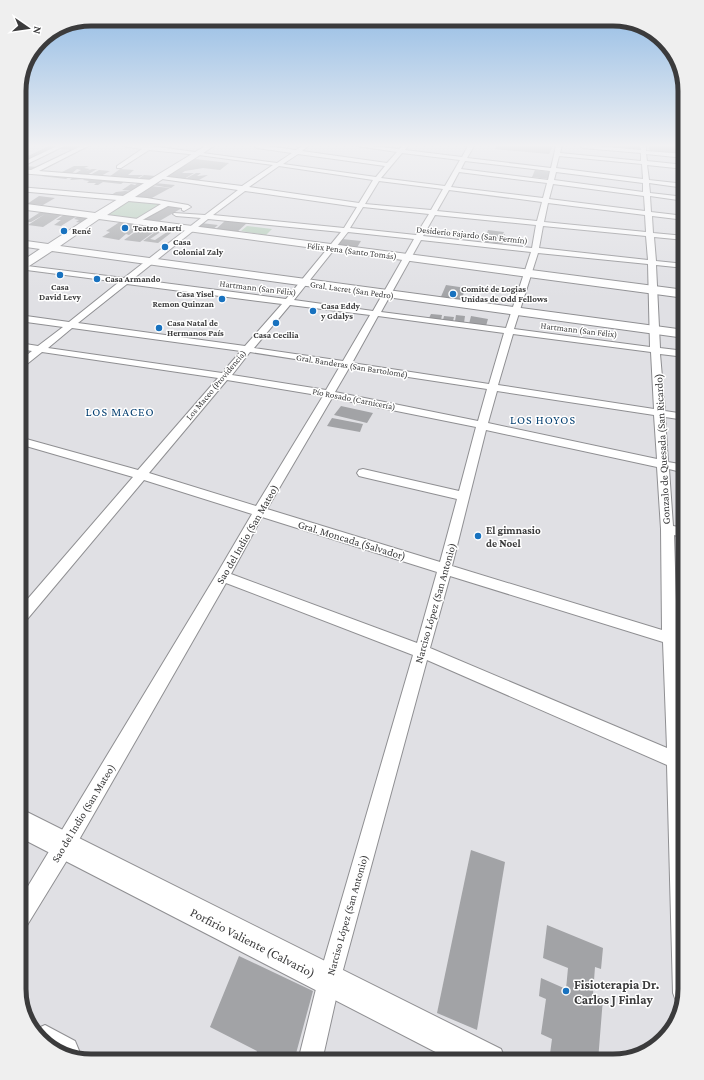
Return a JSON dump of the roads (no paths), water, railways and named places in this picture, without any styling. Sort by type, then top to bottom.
[{"type":"street","name":"Desiderio Fajardo (San Fermín)","points":[[106,196],[188,207],[176,214],[346,230],[678,265]]},
{"type":"street","points":[[26,263],[128,196]]},
{"type":"street","points":[[26,360],[148,262],[233,196]]},
{"type":"street","points":[[301,196],[432,213],[678,237]]},
{"type":"street","name":"Los Maceo (Providencia)","points":[[26,611],[225,376],[246,349],[304,283],[346,230],[366,196]]},
{"type":"street","name":"Sao del Indio (San Mateo)","points":[[26,909],[65,845],[259,512],[330,394],[443,196]]},
{"type":"street","points":[[511,196],[678,217]]},
{"type":"street","name":"Narciso López (San Antonio)","points":[[312,1054],[329,981],[445,568],[482,425],[509,331],[535,251],[547,196]]},
{"type":"street","name":"Gonzalo de Quesada (San Ricardo)","points":[[647,196],[652,263],[654,330],[667,529],[670,638],[678,738]]},
{"type":"street","points":[[134,222],[166,204]]},
{"type":"street","name":"Félix Pena (Santo Tomás)","points":[[26,207],[678,293]]},
{"type":"street","name":"Gral. Lacret (San Pedro)","points":[[26,244],[516,313],[678,333]]},
{"type":"street","name":"Hartmann (San Félix)","points":[[26,268],[678,353]]},
{"type":"street","name":"Gral. Banderas (San Bartolomé)","points":[[26,319],[246,349],[346,366],[494,387],[678,416]]},
{"type":"street","name":"Pío Rosado (Carnicería)","points":[[26,347],[225,376],[330,394],[678,468]]},
{"type":"street","name":"Gral. Moncada (Salvador)","points":[[26,442],[141,475],[678,641]]},
{"type":"street","points":[[363,473],[464,496]]},
{"type":"street","points":[[667,529],[678,531]]},
{"type":"street","points":[[223,576],[421,651],[678,762]]},
{"type":"street","name":"Porfirio Valiente (Calvario)","points":[[26,826],[475,1054]]},
{"type":"place","name":"Teatro Martí","points":[[125,228]]},
{"type":"place","name":"René","points":[[64,231]]},
{"type":"place","name":"Casa Colonial Zaly","points":[[165,247]]},
{"type":"place","name":"Casa David Levy","points":[[60,275]]},
{"type":"place","name":"Casa Armando","points":[[97,279]]},
{"type":"place","name":"Comité de Logias Unidas de Odd Fellows","points":[[453,294]]},
{"type":"place","name":"Casa Yisel Remon Quinzan","points":[[222,299]]},
{"type":"place","name":"Casa Eddy y Gdalys","points":[[313,311]]},
{"type":"place","name":"Casa Cecilia","points":[[276,323]]},
{"type":"place","name":"Casa Natal de Hermanos País","points":[[159,328]]},
{"type":"place","name":"El gimnasio de Noel","points":[[478,536]]},
{"type":"place","name":"Fisioterapia Dr. Carlos J Finlay","points":[[566,991]]},
{"type":"district","name":"LOS MACEO","points":[[120,412]]},
{"type":"district","name":"LOS HOYOS","points":[[543,420]]}]
